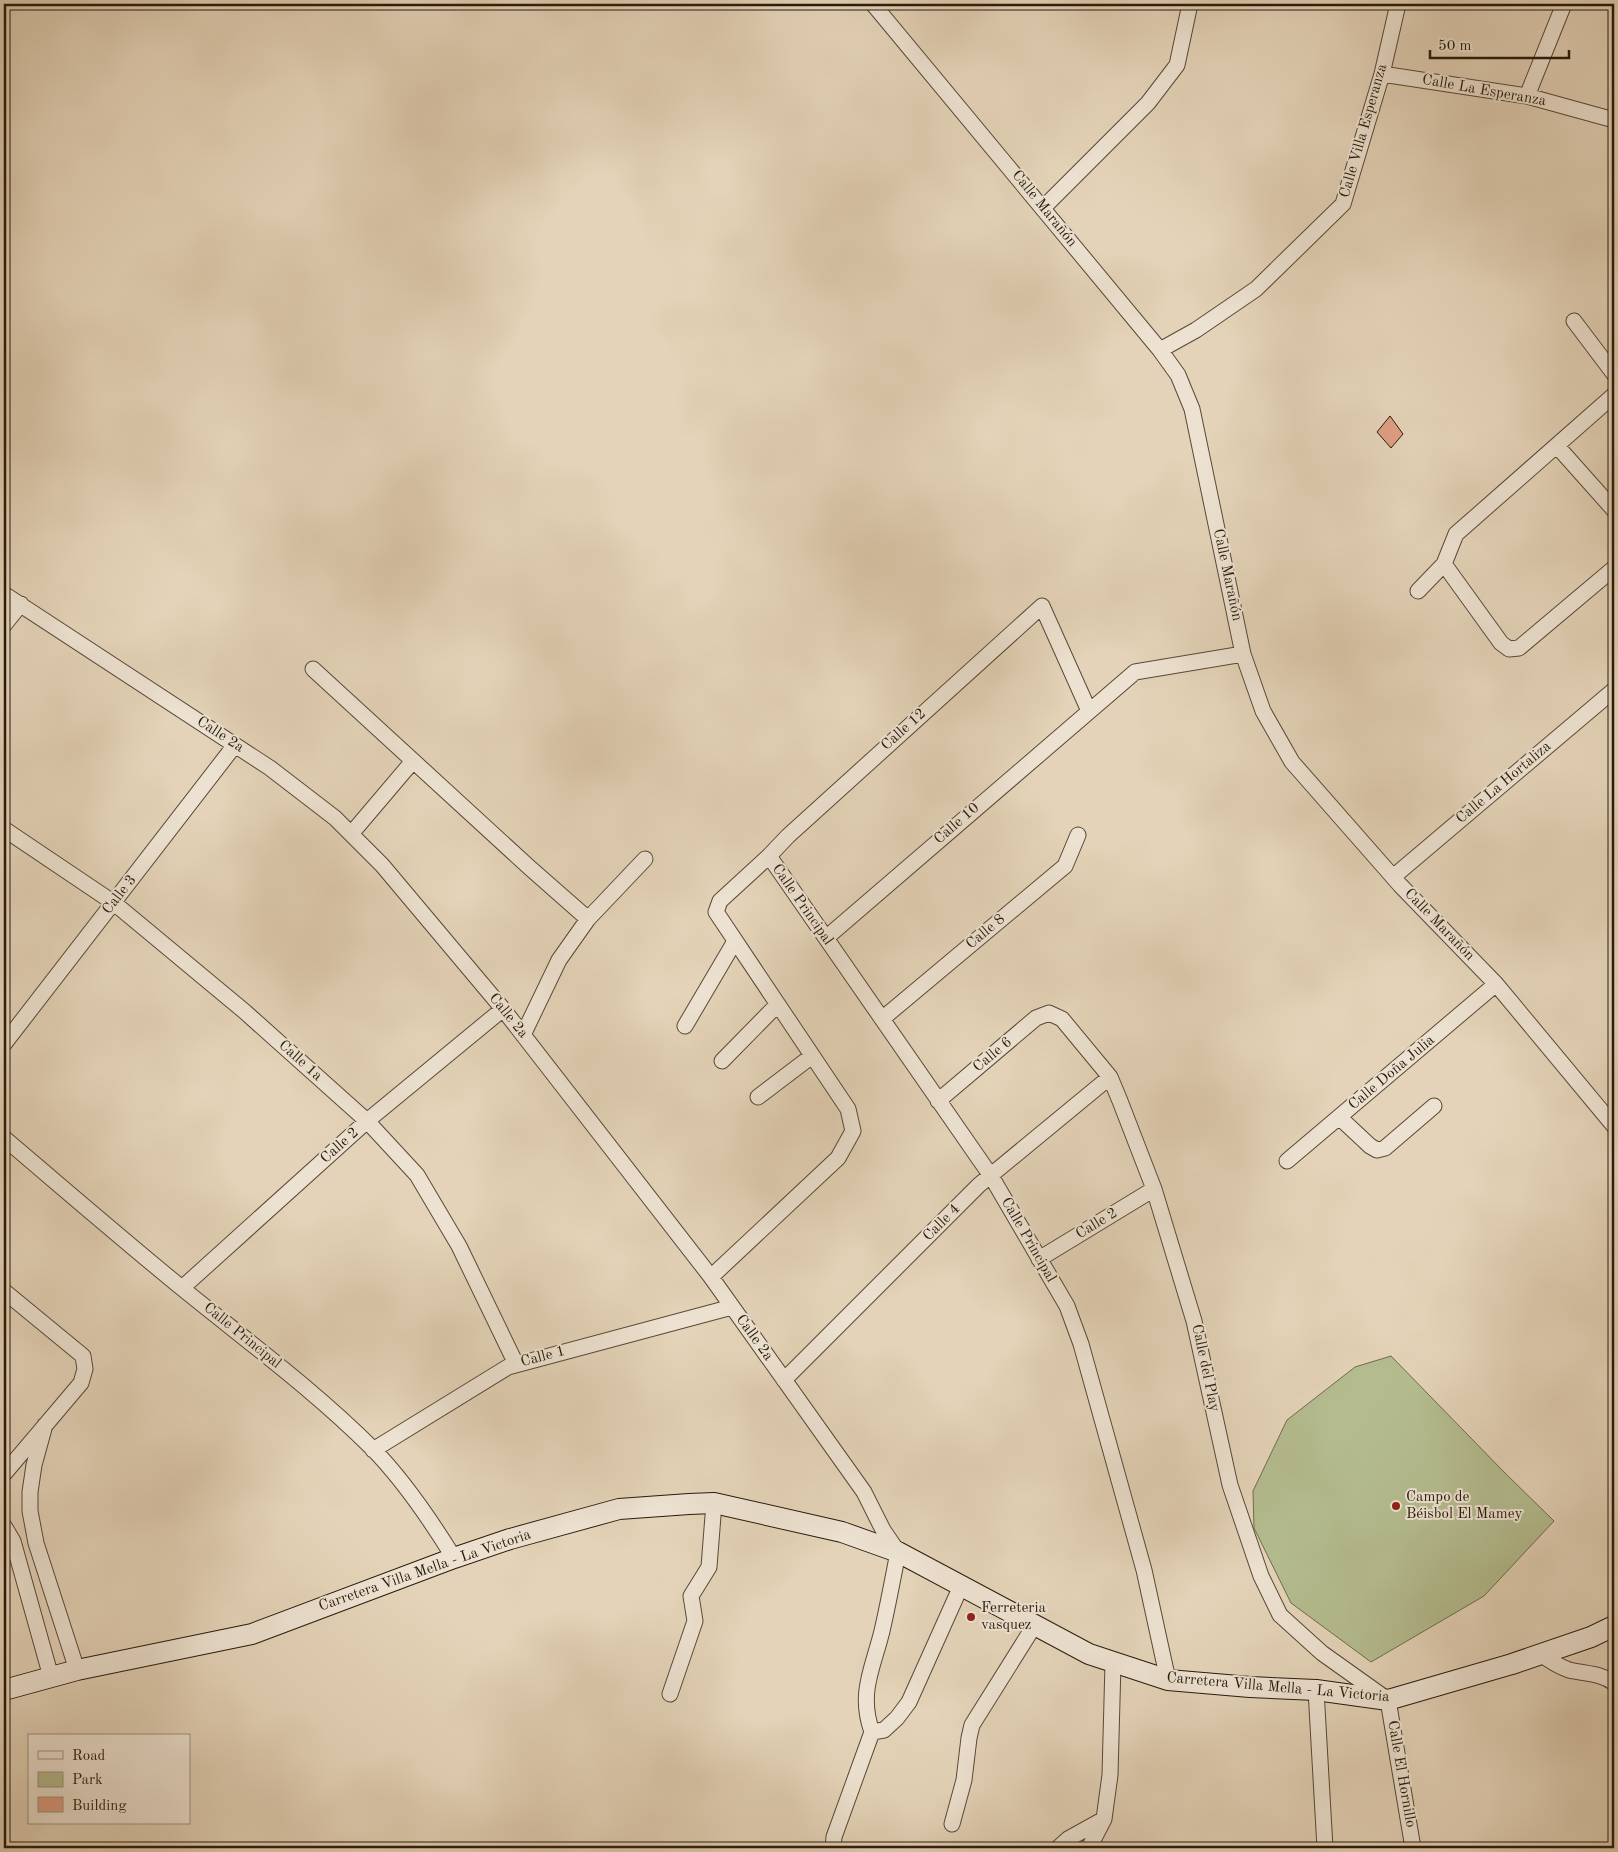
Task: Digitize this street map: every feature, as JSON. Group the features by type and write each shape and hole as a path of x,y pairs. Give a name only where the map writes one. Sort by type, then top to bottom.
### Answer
{"main road":[{"name":"Carretera Villa Mella - La Victoria","path":"4,1690 77,1670 252,1634 454,1558 510,1539 619,1509 714,1503 842,1532 898,1552 1089,1654 1168,1680 1316,1690 1388,1700 1541,1654 1591,1637 1614,1626"}],"street":[{"name":"Calle Marañón","path":"873,4 1160,350 1178,375 1192,409 1243,654 1263,712 1292,762 1393,877 1496,984 1614,1126"},
{"path":"1043,208 1148,104 1177,65 1190,4"},
{"name":"Calle Villa Esperanza","path":"1160,350 1196,330 1256,289 1343,204 1382,74 1398,4"},
{"path":"1527,96 1564,4"},
{"name":"Calle La Esperanza","path":"1382,74 1527,96 1614,120"},
{"path":"1574,321 1614,374"},
{"path":"1418,591 1444,564 1456,534 1614,395"},
{"path":"1557,446 1614,510"},
{"path":"1444,564 1501,643 1509,649 1519,648 1614,568"},
{"name":"Calle 2a","path":"4,594 270,768 335,818 382,864 503,1009 711,1277 864,1492 883,1530 898,1552"},
{"path":"4,625 20,604"},
{"name":"Calle 12","path":"735,941 716,912 720,901 788,836 1042,606 1089,711"},
{"name":"Calle 10","path":"826,938 1135,672 1243,654"},
{"path":"313,669 588,920"},
{"name":"Calle La Hortaliza","path":"1393,877 1614,690"},
{"name":"Calle 3","path":"4,1044 235,745"},
{"path":"351,834 413,761"},
{"name":"Calle 1a","path":"4,829 114,903 244,1011 367,1121 417,1176 460,1246 516,1364"},
{"name":"Calle 8","path":"882,1019 1065,866 1078,836"},
{"name":"Calle Principal","path":"769,856 991,1176 1067,1306 1081,1344 1144,1570 1168,1680"},
{"path":"523,1036 560,960 588,920 645,859"},
{"path":"685,1026 735,941 848,1109 853,1131 838,1158 711,1277"},
{"name":"Calle Doña Julia","path":"1287,1161 1496,984"},
{"path":"722,1061 778,1005"},
{"name":"Calle 2","path":"182,1288 367,1121 503,1009"},
{"name":"Calle del Play","path":"1049,1012 1062,1019 1110,1077 1154,1189 1194,1321 1230,1485 1261,1576 1280,1615 1322,1653 1388,1700"},
{"name":"Calle 6","path":"938,1101 1036,1018 1049,1012"},
{"path":"758,1097 812,1056"},
{"name":"Calle 4","path":"784,1380 972,1192 1110,1077"},
{"path":"1339,1117 1370,1146 1377,1150 1386,1148 1434,1106"},
{"name":"Calle Principal","path":"4,1138 182,1288 307,1388 373,1450 424,1510 454,1558"},
{"name":"Calle 2","path":"1039,1259 1154,1189"},
{"path":"4,1474 81,1383 85,1369 83,1356 6,1298"},
{"name":"Calle 1","path":"373,1450 508,1367 732,1307"},
{"path":"45,1425 34,1465 30,1492 30,1510 36,1543 77,1670"},
{"path":"670,1694 695,1621 691,1596 709,1567 714,1503"},
{"path":"4,1526 13,1541 51,1677"},
{"path":"833,1848 834,1837 872,1732 866,1718 865,1702 868,1676 889,1602 898,1552"},
{"path":"872,1732 884,1730 897,1718 909,1702 961,1586"},
{"path":"952,1824 964,1780 972,1725 1034,1626"},
{"path":"1541,1654 1555,1665 1606,1677 1614,1683"},
{"path":"1089,1848 1104,1819 1110,1775 1113,1663"},
{"path":"1316,1690 1325,1848"},
{"name":"Calle El Hornillo","path":"1388,1700 1413,1848"},
{"path":"1058,1848 1068,1839 1104,1819"}],"green space":[{"name":"Campo de Béisbol El Mamey","path":"1391,1356 1554,1521 1484,1596 1371,1662 1291,1603 1254,1528 1253,1491 1287,1420 1355,1367"}],"building":[{"path":"1390,416 1403,434 1391,448 1377,432"}],"place":[{"name":"Campo de Béisbol El Mamey","path":"1396,1506"},
{"name":"Ferreteria vasquez","path":"971,1617"}]}
